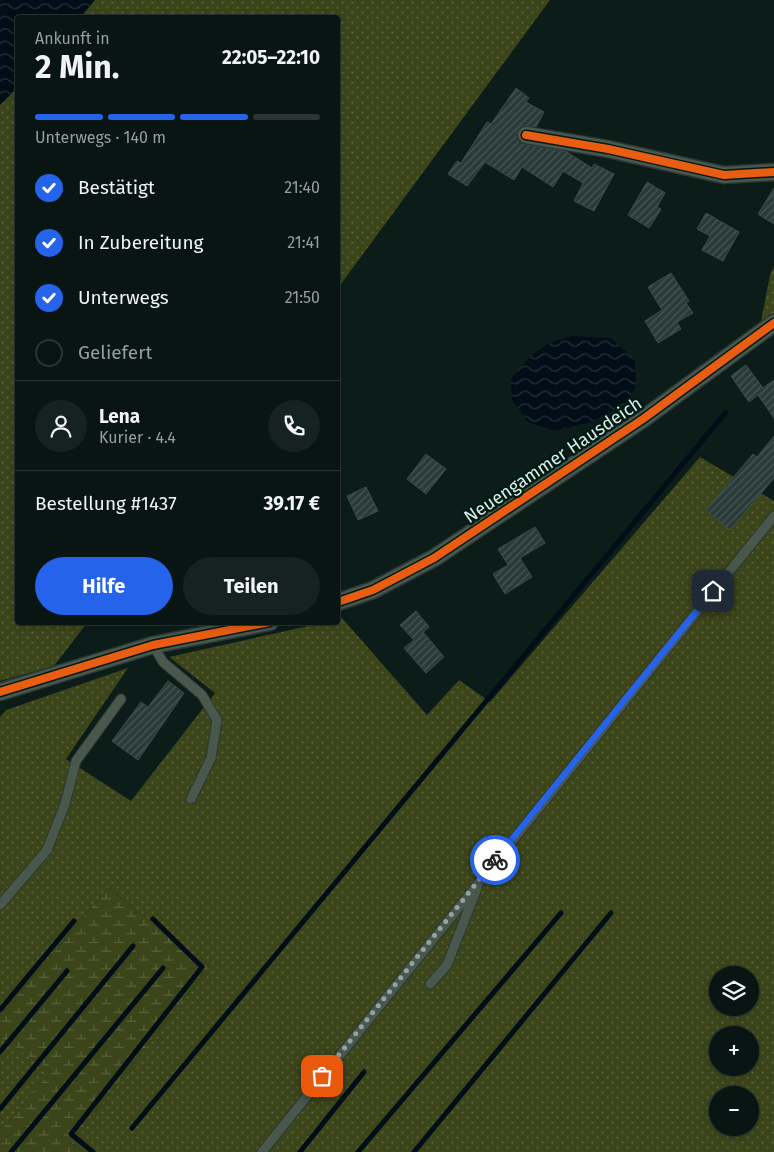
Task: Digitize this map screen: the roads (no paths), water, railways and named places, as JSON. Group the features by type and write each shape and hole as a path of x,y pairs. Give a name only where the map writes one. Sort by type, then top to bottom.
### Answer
{"street":[{"path":"526,135 608,149 724,175 774,172"},
{"name":"Neuengammer Hausdeich","path":"340,601 374,590 434,558 643,419 774,323"},
{"path":"0,692 152,646 255,625"}],"lane":[{"path":"262,1152 480,878 774,516"},
{"path":"152,646 163,662 202,695 217,720 211,758 191,798"},
{"path":"0,905 47,850 65,804 76,761 122,699"},
{"path":"430,984 447,965 480,878"}],"water":[{"path":"0,0 95,0 82,15 15,15 15,90 0,105"},
{"path":"571,336 611,338 635,360 636,387 626,403 595,421 555,431 528,422 512,400 511,379 524,363 537,352 551,343"}],"waterway":[{"path":"132,1128 726,412"},
{"path":"358,1152 561,913"},
{"path":"414,1152 611,913"},
{"path":"93,1152 71,1134 202,967 153,919"},
{"path":"0,1010 74,921"},
{"path":"0,1109 133,946"},
{"path":"11,1152 163,968"},
{"path":"0,1052 67,971"},
{"path":"300,1152 364,1072"}]}
